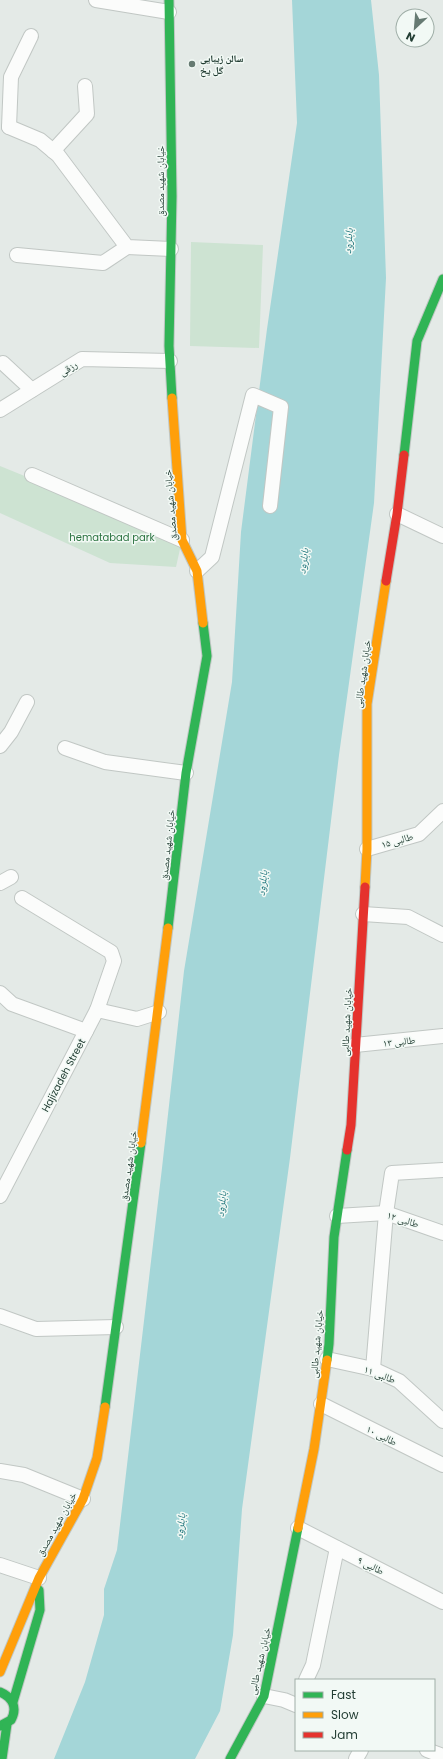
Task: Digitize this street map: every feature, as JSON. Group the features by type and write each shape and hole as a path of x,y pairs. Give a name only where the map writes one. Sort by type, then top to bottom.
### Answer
{"street":[{"path":"96,0 169,6"},
{"name":"خیابان شهید مصدق","path":"0,1672 39,1578 83,1499 98,1458 159,1012 186,773 207,656 197,571 182,540 170,361 172,196 169,6"},
{"path":"31,36 11,77 5,121 40,140 58,155 127,247"},
{"path":"53,151 87,114 84,86"},
{"path":"17,255 103,263 127,247 171,249"},
{"name":"خیابان شهید طالبی","path":"230,1759 264,1696 314,1449 321,1404 329,1344 334,1236 351,1125 367,849 367,704 397,514 417,341 443,279"},
{"name":"رزقی","path":"0,410 82,359 170,361"},
{"path":"3,363 32,390"},
{"path":"197,571 212,557 253,395 281,407 270,506"},
{"path":"32,475 182,540"},
{"path":"397,514 443,536"},
{"path":"0,746 11,732 26,702"},
{"path":"65,748 105,762 186,773"},
{"name":"طالبی ۱۵","path":"367,849 419,834 443,811"},
{"name":"Hajizadeh Street","path":"0,1196 97,1010 114,961 111,952 22,898"},
{"path":"363,914 408,917 443,935"},
{"path":"0,993 12,1004 86,1031"},
{"path":"97,1010 137,1019 159,1012"},
{"name":"طالبی ۱۳","path":"355,1045 443,1036"},
{"path":"373,1369 386,1212 392,1173 443,1170"},
{"name":"طالبی ۱۲","path":"337,1216 386,1212 443,1233"},
{"path":"0,1316 36,1329 116,1327"},
{"name":"طالبی ۱۱","path":"327,1359 373,1369 399,1381 443,1421"},
{"name":"طالبی ۱۰","path":"321,1404 443,1466"},
{"path":"0,1470 24,1475 83,1499"},
{"name":"طالبی ۹","path":"298,1528 443,1602"},
{"path":"306,1679 313,1666 337,1548"},
{"path":"0,1565 39,1578 40,1610 13,1702 15,1712 14,1716 4,1725 2,1759"},
{"path":"0,1692 6,1694 13,1702"},
{"path":"264,1696 295,1704"},
{"path":"430,1751 443,1756"}],"green space":[{"path":"191,242 263,245 259,348 190,346"},
{"name":"hematabad park","path":"0,466 182,540 176,567 110,563 0,513"}],"water":[{"name":"بابلرود","path":"292,0 371,0 379,75 386,278 374,503 339,755 290,1158 242,1509 233,1635 220,1711 195,1759 54,1759 85,1682 104,1615 104,1589 117,1550 184,971 232,682 241,532 267,329 297,123"}],"traffic: fast":[{"path":"169,0 172,196 169,346 172,398"},
{"path":"404,455 417,341 443,279"},
{"path":"168,928 186,773 207,656 203,623"},
{"path":"105,1407 141,1143"},
{"path":"327,1360 334,1237 347,1150"},
{"path":"230,1759 264,1696 298,1528"},
{"path":"13,1702 40,1610 39,1590"},
{"path":"0,1692 11,1700 14,1707 11,1720 0,1726"},
{"path":"2,1759 7,1724"}],"traffic: slow":[{"path":"172,398 182,540 197,571 203,623"},
{"path":"365,887 367,849 367,704 386,581"},
{"path":"141,1143 168,928"},
{"path":"298,1528 314,1449 327,1360"},
{"path":"0,1672 39,1578 83,1499 97,1458 105,1407"}],"traffic: jam":[{"path":"386,581 397,514 404,455"},
{"path":"347,1150 351,1125 365,887"}],"place":[{"name":"سالن زیبایی گل یخ","path":"192,64"}]}
